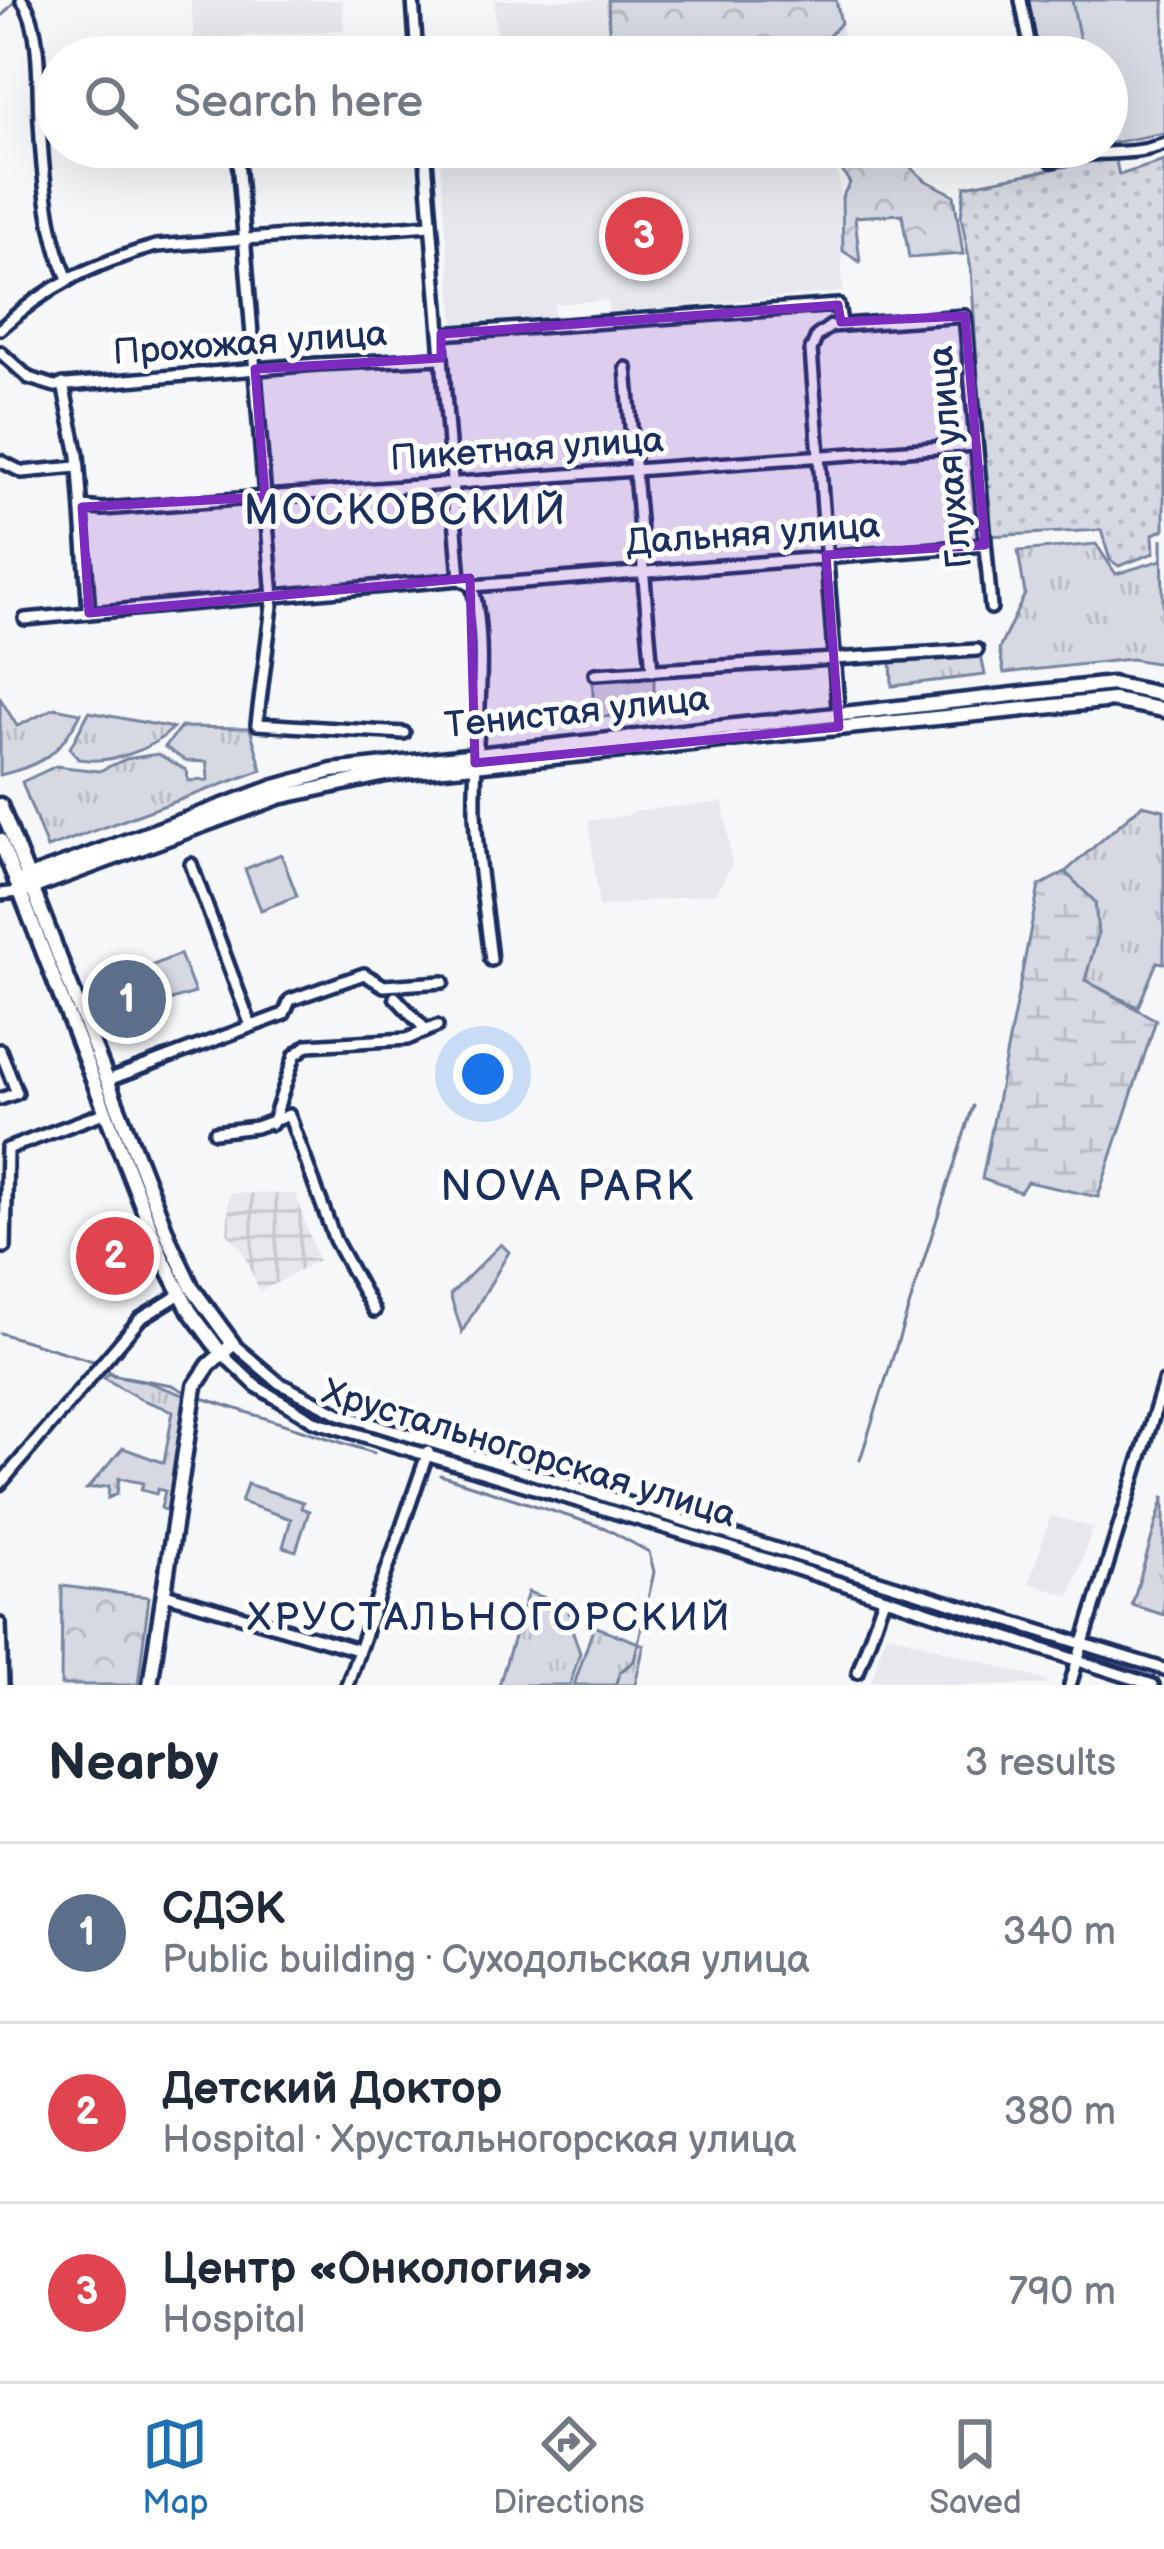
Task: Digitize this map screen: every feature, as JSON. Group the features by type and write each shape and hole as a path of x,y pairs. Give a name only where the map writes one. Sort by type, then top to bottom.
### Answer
{"main road":[{"name":"Тенистая улица","path":"17,887 334,782 475,759 626,751 1112,684 1162,695"},
{"name":"Тенистая улица","path":"839,721 1113,700 1164,710"},
{"path":"0,805 17,887 108,1080 186,1291"},
{"path":"0,840 132,1180 186,1291 227,1348 195,1386 150,1685"}],"street":[{"path":"22,0 33,27 36,68"},
{"path":"412,0 415,36"},
{"path":"1021,0 1028,36"},
{"path":"1128,152 1142,153 1164,144"},
{"path":"46,168 52,221 69,280"},
{"path":"239,168 273,598"},
{"path":"426,168 460,579"},
{"path":"0,329 36,297 115,258 156,246 430,225"},
{"name":"Прохожая улица","path":"440,334 838,305 841,322"},
{"name":"Глухая улица","path":"841,322 965,316 991,608"},
{"path":"839,721 811,350 823,331 841,322"},
{"path":"0,352 40,384 63,384 73,419 89,613"},
{"name":"Прохожая улица","path":"63,384 441,358"},
{"path":"626,368 652,671"},
{"name":"Пикетная улица","path":"82,507 976,445"},
{"path":"0,461 22,472 76,467"},
{"name":"Дальняя улица","path":"472,586 986,545"},
{"path":"26,619 460,579 472,586 477,601 476,830 491,960"},
{"name":"Тенистая улица","path":"273,598 257,724 404,733"},
{"path":"595,674 976,650"},
{"path":"190,864 251,1026"},
{"path":"108,1080 284,1014 290,1000 364,974 384,986 443,982"},
{"path":"272,1124 295,1055 308,1045 406,1040 432,1028 395,997"},
{"path":"0,1050 17,1093 0,1099"},
{"path":"3,1246 7,1149 106,1112"},
{"path":"215,1132 272,1124 289,1115 335,1240 374,1311"},
{"path":"0,1484 140,1319 186,1291"},
{"name":"Хрустальногорская улица","path":"227,1348 340,1414 1164,1669"},
{"name":"Хрустальногорская улица","path":"227,1348 256,1386 314,1421 628,1516 1153,1685"},
{"path":"1070,1685 1164,1382"},
{"path":"347,1685 431,1441"},
{"path":"628,1516 634,1513 631,1504"},
{"path":"691,1536 689,1529 697,1525"},
{"path":"165,1594 358,1650"},
{"path":"858,1672 884,1598"},
{"path":"0,1624 2,1685"},
{"path":"1117,1673 1122,1685"}],"highlighted area":[{"path":"838,305 841,322 965,316 985,545 826,555 839,727 475,763 470,578 89,613 82,507 265,497 255,369 441,358 441,334"}],"shaded area":[{"path":"191,0 342,0 344,30 194,36"},
{"path":"494,0 840,0 843,36 497,36"},
{"path":"441,168 834,168 839,180 843,292 609,312 608,300 554,304 554,317 454,325"},
{"path":"723,802 732,865 716,893 599,907 589,821"},
{"path":"230,1193 295,1194 318,1260 260,1292 242,1250 227,1233"},
{"path":"1051,1515 1093,1528 1070,1596 1029,1583"},
{"path":"886,1633 1047,1681 1046,1685 870,1685"}],"green space":[{"path":"608,0 836,0 841,23 829,36 609,36"},
{"path":"1027,0 1083,0 1085,36 1034,36"},
{"path":"1072,0 1164,0 1164,133 1128,140 1128,36 1079,36"},
{"path":"1164,161 1164,530 1153,534 1154,553 1119,566 1110,560 1101,530 988,536 971,269 961,216 965,186 1058,168 1117,168 1119,175"},
{"path":"840,168 912,168 954,195 963,254 909,258 902,214 855,217 860,262 843,251 842,197 850,183"},
{"path":"1162,538 1164,657 1162,664 1131,659 1004,673 999,649 1025,594 1018,551 1096,544 1116,574 1162,560"},
{"path":"981,655 985,675 892,686 891,660"},
{"path":"654,677 654,712 560,721 545,727 546,709 593,708 593,678"},
{"path":"0,698 17,726 55,708 81,713 50,755 0,775"},
{"path":"89,712 173,728 130,754 78,759 70,748"},
{"path":"181,727 250,728 262,770 47,848 22,782 56,766 99,771 126,759 158,754 186,770 188,781 208,780 207,762 186,761 165,747"},
{"path":"1142,805 1164,810 1164,963 1157,962 1138,1007 1084,980 1098,935 1095,902 1065,872"},
{"path":"281,854 297,896 261,910 245,869"},
{"path":"1065,872 1095,902 1098,935 1085,980 1156,1020 1098,1197 1027,1182 1020,1192 982,1179 1039,886"},
{"path":"180,954 195,993 161,1003 146,968"},
{"path":"501,1244 509,1252 462,1332 450,1295"},
{"path":"108,1374 187,1396 169,1512 161,1508 165,1491 141,1490 143,1483 119,1478 117,1494 108,1498 109,1486 87,1489 123,1448 164,1463 173,1411 142,1400 104,1378"},
{"path":"247,1484 303,1502 301,1508 309,1511 296,1551 283,1547 291,1519 241,1502"},
{"path":"1164,1496 1164,1615 1132,1605"},
{"path":"62,1586 149,1597 138,1685 61,1685"},
{"path":"528,1592 571,1607 571,1626 580,1653 570,1685 499,1685"},
{"path":"594,1626 644,1645 635,1685 574,1685"}],"waterway":[{"path":"0,18 15,1"},
{"path":"860,1460 973,1106"},
{"path":"0,1333 96,1362"},
{"path":"104,1368 190,1394"},
{"path":"199,1397 374,1453"},
{"path":"440,1475 605,1528 649,1552 654,1572 634,1661 620,1672 615,1685"}],"place":[{"name":"Центр «Онкология»","path":"644,236"},
{"name":"СДЭК","path":"127,999"},
{"name":"Детский Доктор","path":"115,1256"}],"district":[{"name":"МОСКОВСКИЙ","path":"406,511"},
{"name":"NOVA PARK","path":"568,1187"},
{"name":"ХРУСТАЛЬНОГОРСКИЙ","path":"490,1618"}]}
